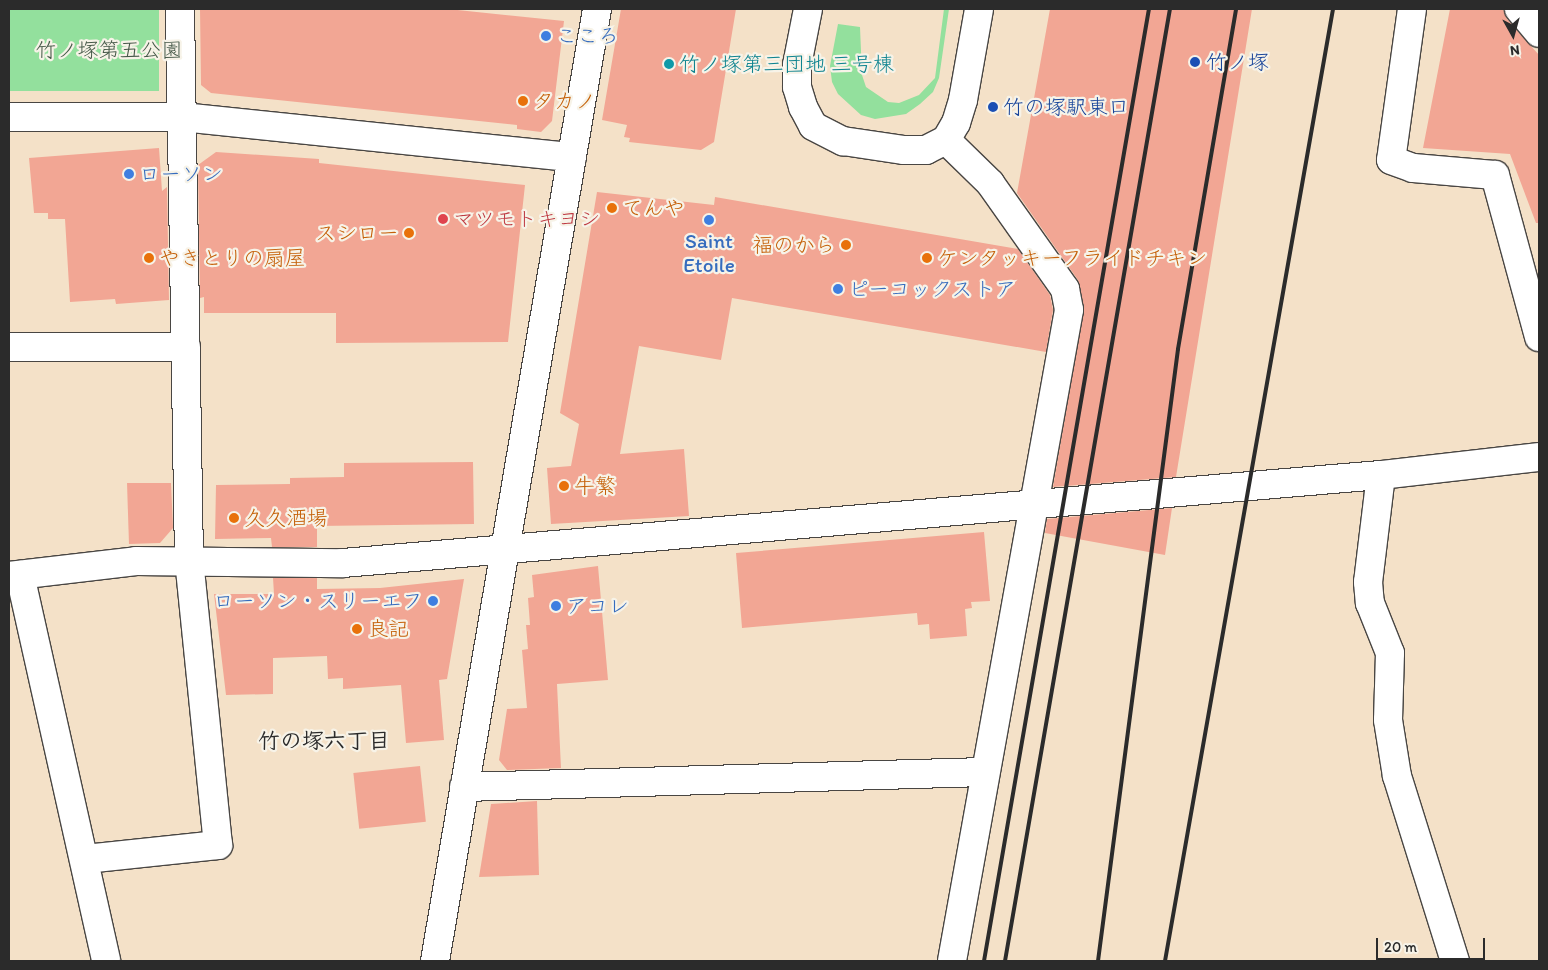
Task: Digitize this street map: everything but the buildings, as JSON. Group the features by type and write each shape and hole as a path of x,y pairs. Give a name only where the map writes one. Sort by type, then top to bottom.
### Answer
{"street":[{"path":"85,859 218,845 189,559 180,9"},
{"path":"435,961 507,547 597,9"},
{"path":"808,9 797,65 797,87 803,107 813,126 843,141 904,150 926,150 946,140 964,100 979,9"},
{"path":"1412,9 1390,160 1413,168 1495,175 1539,337"},
{"path":"1519,9 1539,32"},
{"path":"9,117 182,117 572,157"},
{"path":"946,140 990,183 1065,289 1069,310 1032,506 952,961"},
{"path":"9,347 186,347"},
{"path":"106,961 85,859 14,576 136,561 189,559 343,563 507,547 1032,506 1381,475 1539,458"},
{"path":"1381,475 1368,582 1370,603 1390,654 1388,720 1398,776 1455,961"},
{"path":"464,787 985,772"}],"green space":[{"name":"竹ノ塚第五公園","path":"9,9 159,9 159,91 9,91"},
{"path":"944,9 949,9 939,78 933,92 920,104 906,114 875,119 861,115 838,94 832,82 830,66 838,24 860,27 862,75 866,87 888,102 899,103 919,95 935,78"}],"railway":[{"path":"984,961 1149,9"},
{"path":"1005,961 1170,9"},
{"path":"1098,961 1178,349 1236,9"},
{"path":"1165,961 1333,9"}],"place":[{"name":"こころ","path":"546,36"},
{"name":"竹ノ塚","path":"1195,62"},
{"name":"竹ノ塚第三団地 三号棟","path":"669,64"},
{"name":"タカノ","path":"523,101"},
{"name":"竹の塚駅東口","path":"993,107"},
{"name":"ローソン","path":"129,174"},
{"name":"てんや","path":"612,208"},
{"name":"マツモトキヨシ","path":"443,219"},
{"name":"Saint Etoile","path":"709,220"},
{"name":"スシロー","path":"409,233"},
{"name":"福のから","path":"846,245"},
{"name":"やきとりの扇屋","path":"149,258"},
{"name":"ケンタッキーフライドチキン","path":"927,258"},
{"name":"ピーコックストア","path":"838,289"},
{"name":"牛繁","path":"564,486"},
{"name":"久久酒場","path":"234,518"},
{"name":"ローソン・スリーエフ","path":"433,601"},
{"name":"アコレ","path":"556,606"},
{"name":"良記","path":"357,629"}],"district":[{"name":"竹の塚六丁目","path":"324,741"}]}
